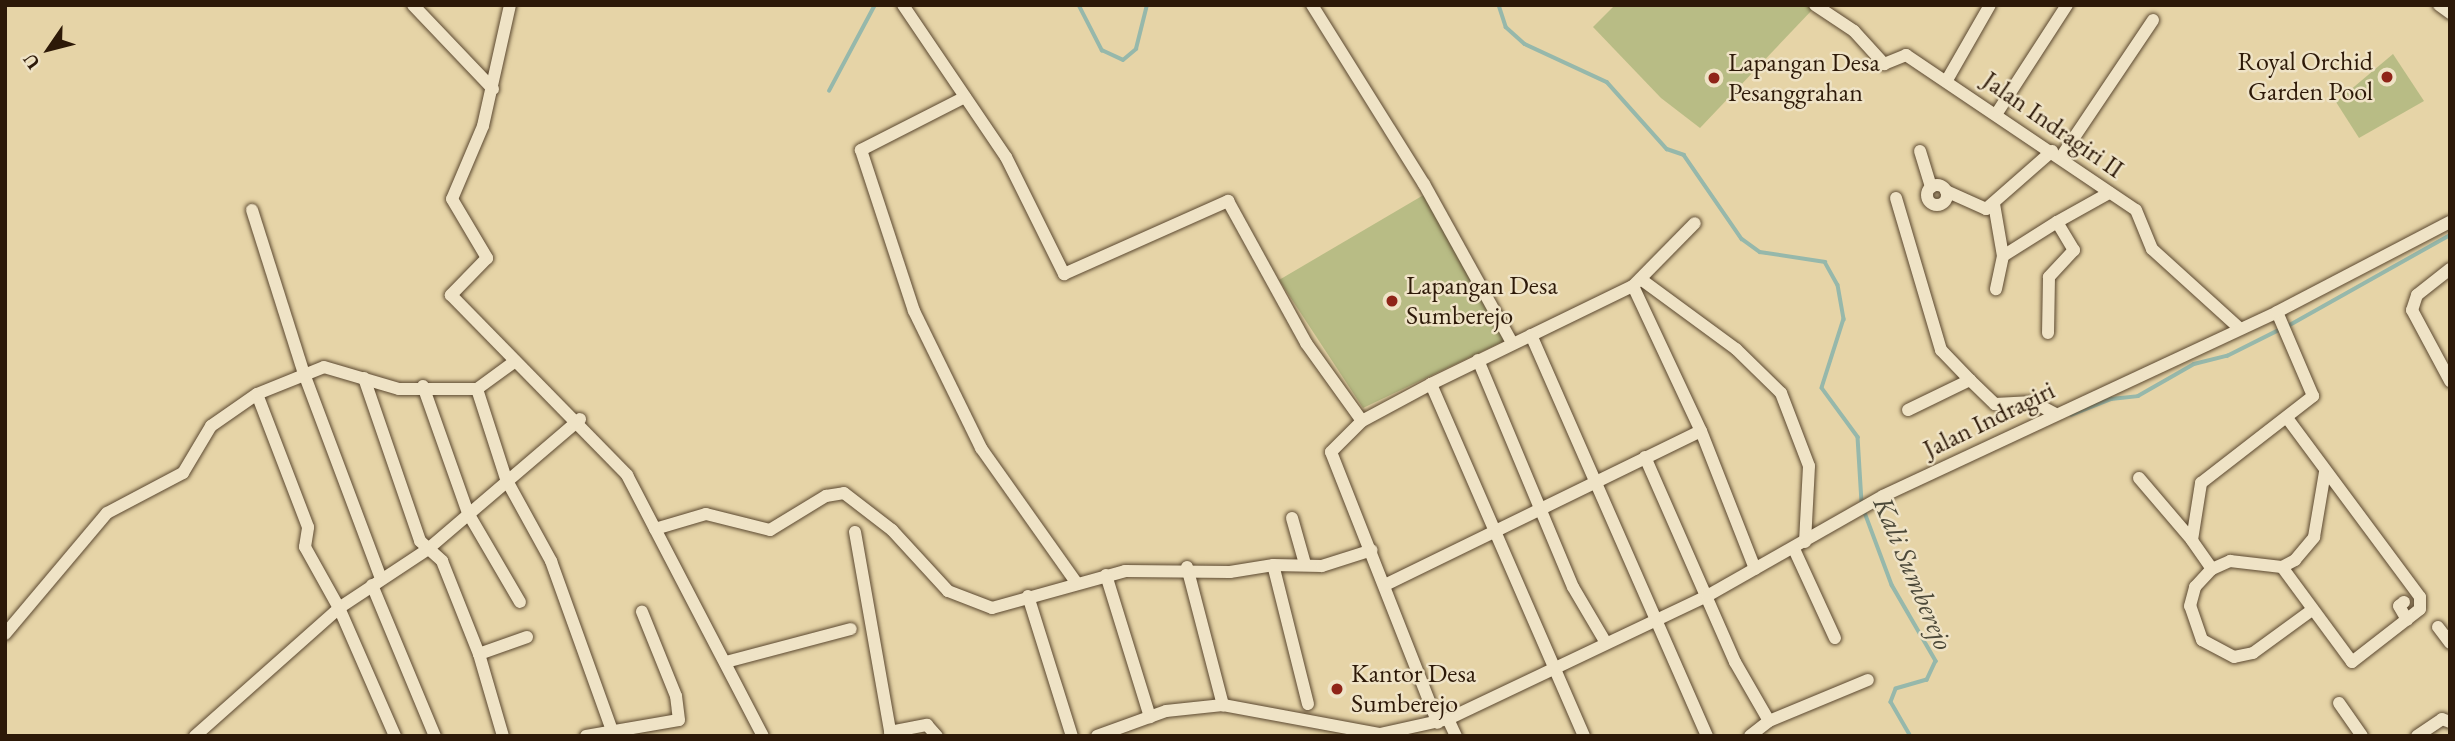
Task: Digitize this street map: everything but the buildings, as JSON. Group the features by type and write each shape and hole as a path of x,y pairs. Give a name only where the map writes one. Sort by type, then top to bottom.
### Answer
{"street":[{"path":"413,5 493,89"},
{"path":"510,5 493,89 452,199 487,262 451,289 514,362 580,419 627,475 763,736"},
{"path":"903,5 1011,166 1067,276 1222,200 1232,204 1266,279 1362,421"},
{"path":"1312,5 1438,206 1512,344"},
{"name":"Jalan Indragiri II","path":"1815,5 1854,30 1884,64 1903,54 1997,113 2138,212 2157,255 2239,328"},
{"path":"1947,80 1990,5"},
{"path":"1997,113 2067,5"},
{"path":"2439,5 2450,13"},
{"path":"1920,151 1931,187 1928,199 1935,205 1946,200 1946,191 1983,209 1994,204 2056,154 2153,20"},
{"path":"965,97 861,150 914,311 977,440 1076,582"},
{"path":"2003,256 2109,193"},
{"path":"1896,198 1936,338 1970,380 1995,404 2033,402 2054,413"},
{"path":"1994,204 2003,256 1996,289"},
{"path":"253,209 303,371 377,582 435,736"},
{"path":"2048,333 2049,276 2074,254 2057,222"},
{"name":"Jalan Indragiri","path":"1097,736 1150,717 1223,705 1380,734 1443,721 1707,596 1883,496 2054,413 2239,328 2279,316 2450,222"},
{"path":"1456,736 1443,721 1331,452 1362,421 1478,360 1637,283 1695,223"},
{"path":"2450,269 2421,290 2412,310 2450,381"},
{"path":"1637,283 1701,431 1755,569"},
{"path":"1637,283 1737,349 1781,393 1809,466 1800,545 1835,638"},
{"path":"2192,540 2205,478 2288,419 2313,396 2279,316"},
{"path":"1531,335 1596,481 1653,621 1707,736"},
{"path":"1478,360 1540,510 1606,643"},
{"path":"5,634 107,513 183,473 211,426 257,394 303,371 324,367 399,389 422,386 477,389 514,362"},
{"path":"363,378 428,549 442,561 479,654 503,736"},
{"path":"1908,410 1970,380"},
{"path":"1431,384 1497,532 1553,670 1584,736"},
{"path":"422,386 468,513 520,602"},
{"path":"477,389 506,479 551,561 613,733"},
{"path":"257,394 308,527 305,547 339,608 395,736"},
{"path":"194,736 339,608 428,549 506,479 580,419"},
{"path":"2282,566 2352,662 2420,609 2420,597 2288,419"},
{"path":"1387,584 1701,431"},
{"path":"1645,457 1707,596 1769,721"},
{"path":"2312,610 2253,653 2222,654 2202,640 2190,616 2195,587 2212,569 2235,561 2282,566 2314,537 2325,472"},
{"path":"2139,478 2192,540 2212,569"},
{"path":"655,529 706,514 770,530 826,496 844,493 892,530 963,601 992,608 1076,582 1106,576 1187,567 1230,572 1273,565 1322,566 1373,550"},
{"path":"1292,518 1305,564"},
{"path":"855,532 891,734 927,725 937,736"},
{"path":"1273,565 1308,704"},
{"path":"1187,567 1223,705"},
{"path":"1106,576 1150,717"},
{"path":"1028,596 1072,736"},
{"path":"2404,602 2399,606 2407,620"},
{"path":"586,736 679,720 676,696 642,612"},
{"path":"2438,627 2450,643"},
{"path":"726,662 851,629"},
{"path":"479,654 527,637"},
{"path":"1750,736 1769,721 1868,680"},
{"path":"2339,703 2362,736"},
{"path":"2417,736 2442,719 2450,722"}],"green space":[{"path":"1615,5 1807,5 1813,9 1700,128 1661,98 1593,27"},
{"name":"Royal Orchid Garden Pool","path":"2393,54 2424,101 2359,138 2336,102"},
{"name":"Lapangan Desa Sumberejo","path":"1427,193 1504,341 1363,408 1279,280"}],"waterway":[{"path":"829,91 875,5"},
{"name":"Kali Sumberejo","path":"1079,5 1102,50 1123,60 1136,49 1147,5"},
{"name":"Kali Sumberejo","path":"1499,5 1506,27 1525,44 1607,82 1667,149 1684,155 1742,239 1760,252 1825,262 1838,285 1844,319 1822,388 1858,437 1862,503"},
{"path":"2288,326 2450,235"},
{"path":"2071,415 2111,399 2138,396 2194,364 2227,356 2281,329"},
{"name":"Kali Sumberejo","path":"1864,510 1892,585 1936,661 1927,680 1896,689 1891,702 1911,736"}],"place":[{"name":"Royal Orchid Garden Pool","path":"2387,77"},
{"name":"Lapangan Desa Pesanggrahan","path":"1714,78"},
{"name":"Lapangan Desa Sumberejo","path":"1392,301"},
{"name":"Kantor Desa Sumberejo","path":"1337,689"}]}
